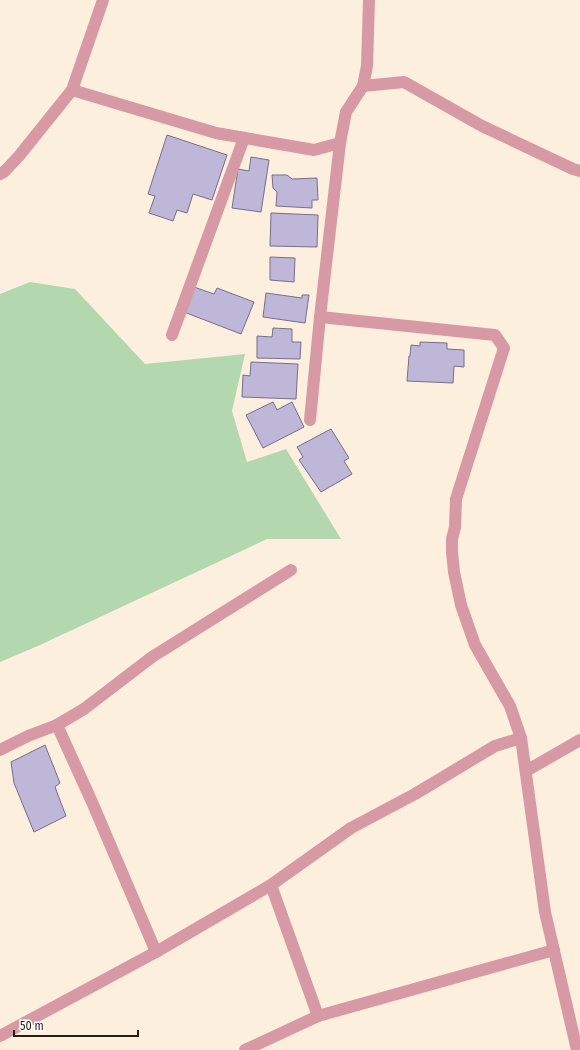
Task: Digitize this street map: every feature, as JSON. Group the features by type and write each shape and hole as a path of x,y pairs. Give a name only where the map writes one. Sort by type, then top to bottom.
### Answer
{"street":[{"path":"0,174 5,171 19,156 72,90 103,0"},
{"path":"310,420 340,143 346,112 363,86 367,66 369,0"},
{"path":"363,86 404,82 482,126 573,170 580,171"},
{"path":"72,90 216,133 314,150 340,143"},
{"path":"172,335 244,138"},
{"path":"320,317 495,335 504,348 456,499 455,528 452,539 454,572 461,605 475,645 510,706 521,738 545,912 578,1050"},
{"path":"0,750 28,736 57,725 84,709 152,657 291,570"},
{"path":"57,725 92,802 156,952"},
{"path":"0,1036 156,952 271,885 351,828 415,794 495,746 521,738"},
{"path":"526,771 580,740"},
{"path":"271,885 318,1016"},
{"path":"245,1050 318,1016 554,950"}],"green space":[{"path":"30,282 75,289 145,364 245,354 232,411 247,462 286,449 341,539 267,539 40,645 0,662 0,294"}],"building":[{"path":"167,135 227,155 212,200 193,194 187,213 177,210 173,221 149,213 155,196 148,194"},
{"path":"251,157 269,160 261,212 232,208 238,169 249,171"},
{"path":"272,175 287,175 292,179 317,178 318,200 312,200 312,208 276,206 277,192 273,188"},
{"path":"271,213 318,215 317,247 270,246"},
{"path":"270,257 295,258 294,282 270,280"},
{"path":"194,287 214,294 217,288 254,302 241,334 184,312"},
{"path":"266,293 302,298 302,295 309,295 305,323 263,317"},
{"path":"273,328 292,329 292,342 301,342 300,359 257,358 257,336 272,337"},
{"path":"420,342 447,343 447,349 464,350 464,367 454,366 453,383 407,381 411,345 420,346"},
{"path":"251,362 298,364 296,399 242,397 243,375 250,376"},
{"path":"273,402 277,410 292,402 304,427 263,448 246,415"},
{"path":"331,429 349,458 344,461 352,474 321,492 299,460 303,457 297,447"},
{"path":"45,745 60,783 55,787 66,816 34,832 14,783 11,762"}]}
